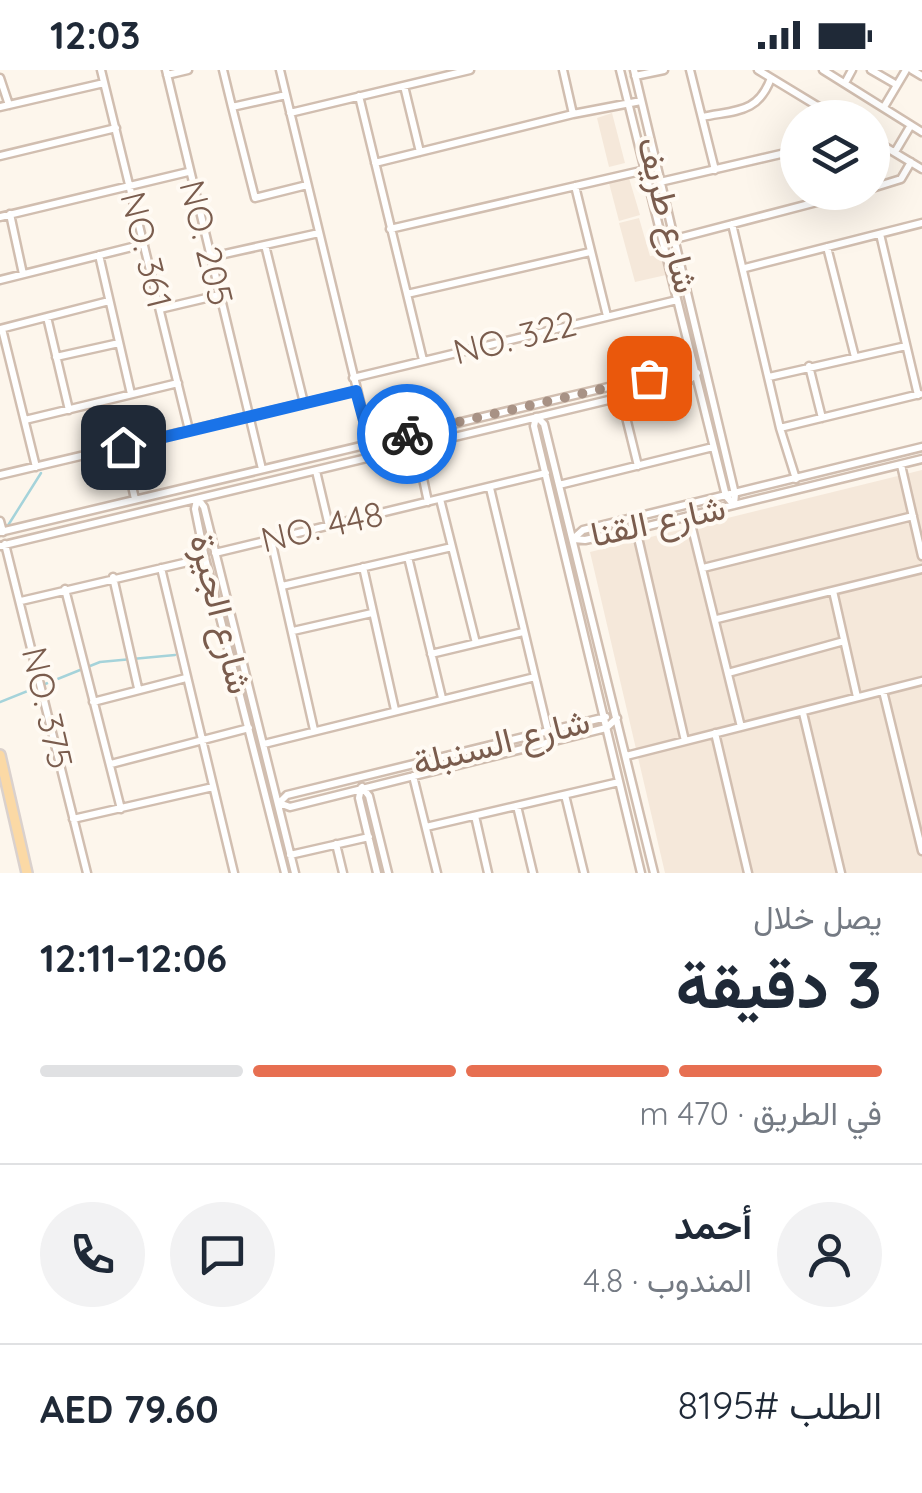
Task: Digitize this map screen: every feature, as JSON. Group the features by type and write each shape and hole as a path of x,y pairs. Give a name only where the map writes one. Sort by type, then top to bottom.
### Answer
{"main road":[{"path":"0,755 27,873"}],"street":[{"name":"NO. 361","path":"101,70 190,430"},
{"path":"166,72 188,70"},
{"path":"223,70 255,198 307,185"},
{"path":"280,70 370,443"},
{"path":"290,113 470,70"},
{"path":"563,70 574,114"},
{"name":"شارع طريف","path":"620,70 713,447 726,496 734,505"},
{"path":"635,73 664,70"},
{"path":"690,70 715,170"},
{"path":"758,70 807,100"},
{"path":"822,70 873,100"},
{"path":"845,83 852,70"},
{"path":"870,70 897,85"},
{"path":"888,100 909,70 922,76"},
{"name":"NO. 205","path":"166,72 262,470"},
{"name":"شارع طريف","path":"635,73 735,494 734,505"},
{"path":"0,78 4,106 104,82"},
{"path":"702,118 752,106 765,94 771,78"},
{"path":"404,86 420,152"},
{"path":"232,107 286,95"},
{"path":"360,96 422,360"},
{"path":"375,162 641,101"},
{"path":"890,111 922,132"},
{"path":"894,152 911,125"},
{"path":"0,156 116,128"},
{"path":"890,149 922,169"},
{"path":"660,182 780,154"},
{"path":"890,182 901,179 911,162"},
{"path":"390,229 646,170"},
{"path":"0,216 188,172"},
{"path":"575,185 606,316"},
{"path":"675,239 786,210"},
{"path":"10,214 23,274"},
{"path":"732,224 780,428 796,479"},
{"path":"745,268 922,224"},
{"path":"211,257 319,233"},
{"path":"780,428 920,394 880,234"},
{"path":"0,280 144,244"},
{"path":"265,245 304,403"},
{"path":"827,247 855,357"},
{"path":"407,294 590,252"},
{"path":"98,255 132,394"},
{"path":"160,309 219,296"},
{"name":"NO. 322","path":"353,378 676,300"},
{"path":"36,468 1,329 109,301"},
{"path":"47,317 68,410"},
{"path":"56,357 119,342"},
{"path":"769,377 906,346"},
{"path":"809,367 822,418"},
{"path":"0,521 1,532 684,369 697,374"},
{"path":"3,545 688,381 697,374"},
{"path":"25,420 178,383"},
{"path":"0,476 356,391"},
{"path":"621,396 638,466"},
{"path":"536,416 534,426 641,873"},
{"path":"536,416 544,424 654,873"},
{"path":"416,446 428,502"},
{"path":"123,447 134,500"},
{"path":"559,485 713,447"},
{"name":"شارع القنا","path":"572,539 582,530 922,447"},
{"name":"شارع القنا","path":"572,539 586,540 636,529 922,460"},
{"path":"900,465 922,556"},
{"path":"316,471 328,526"},
{"name":"NO. 448","path":"215,553 546,472"},
{"path":"490,488 548,731"},
{"name":"شارع الجيرة","path":"198,499 204,506 295,873"},
{"name":"شارع الجيرة","path":"198,499 195,509 205,558 285,873"},
{"path":"440,499 476,643"},
{"path":"689,516 741,727"},
{"path":"703,568 913,516"},
{"path":"636,529 685,741"},
{"path":"271,540 314,730"},
{"name":"NO. 375","path":"3,545 22,600 87,873"},
{"path":"282,586 452,547"},
{"path":"22,600 205,558"},
{"path":"408,558 442,698"},
{"path":"162,568 234,873"},
{"path":"363,568 395,710"},
{"path":"717,619 922,569"},
{"path":"113,577 138,688"},
{"path":"65,589 121,808"},
{"path":"833,591 857,697"},
{"path":"292,631 372,613"},
{"path":"431,654 523,632"},
{"path":"728,674 844,641"},
{"path":"264,744 534,677"},
{"path":"93,702 186,678"},
{"path":"626,756 922,682"},
{"path":"884,691 922,850"},
{"path":"803,713 841,873"},
{"name":"شارع السنبلة","path":"603,716 618,718 606,728 290,807 279,803 287,795 603,716"},
{"path":"110,764 249,728"},
{"path":"715,734 748,873"},
{"path":"414,776 437,873"},
{"path":"426,827 619,782"},
{"path":"73,819 213,787"},
{"path":"362,787 359,798 377,873"},
{"path":"362,787 369,796 388,873"},
{"path":"565,795 584,873"},
{"path":"517,806 533,873"},
{"path":"475,816 488,873"},
{"path":"290,855 368,837"},
{"path":"336,844 343,873"}],"shaded area":[{"path":"612,113 625,163 609,167 597,118"},
{"path":"629,178 640,215 619,221 609,183"},
{"path":"639,218 650,256 660,255 666,275 635,282 619,223"},
{"path":"922,470 922,873 665,873 590,552"}],"waterway":[{"path":"7,527 41,473"},
{"path":"0,702 100,662 175,655"}],"way so far":[{"path":"407,434 649,378"}],"route":[{"path":"123,447 356,391 370,443 407,434"}]}
